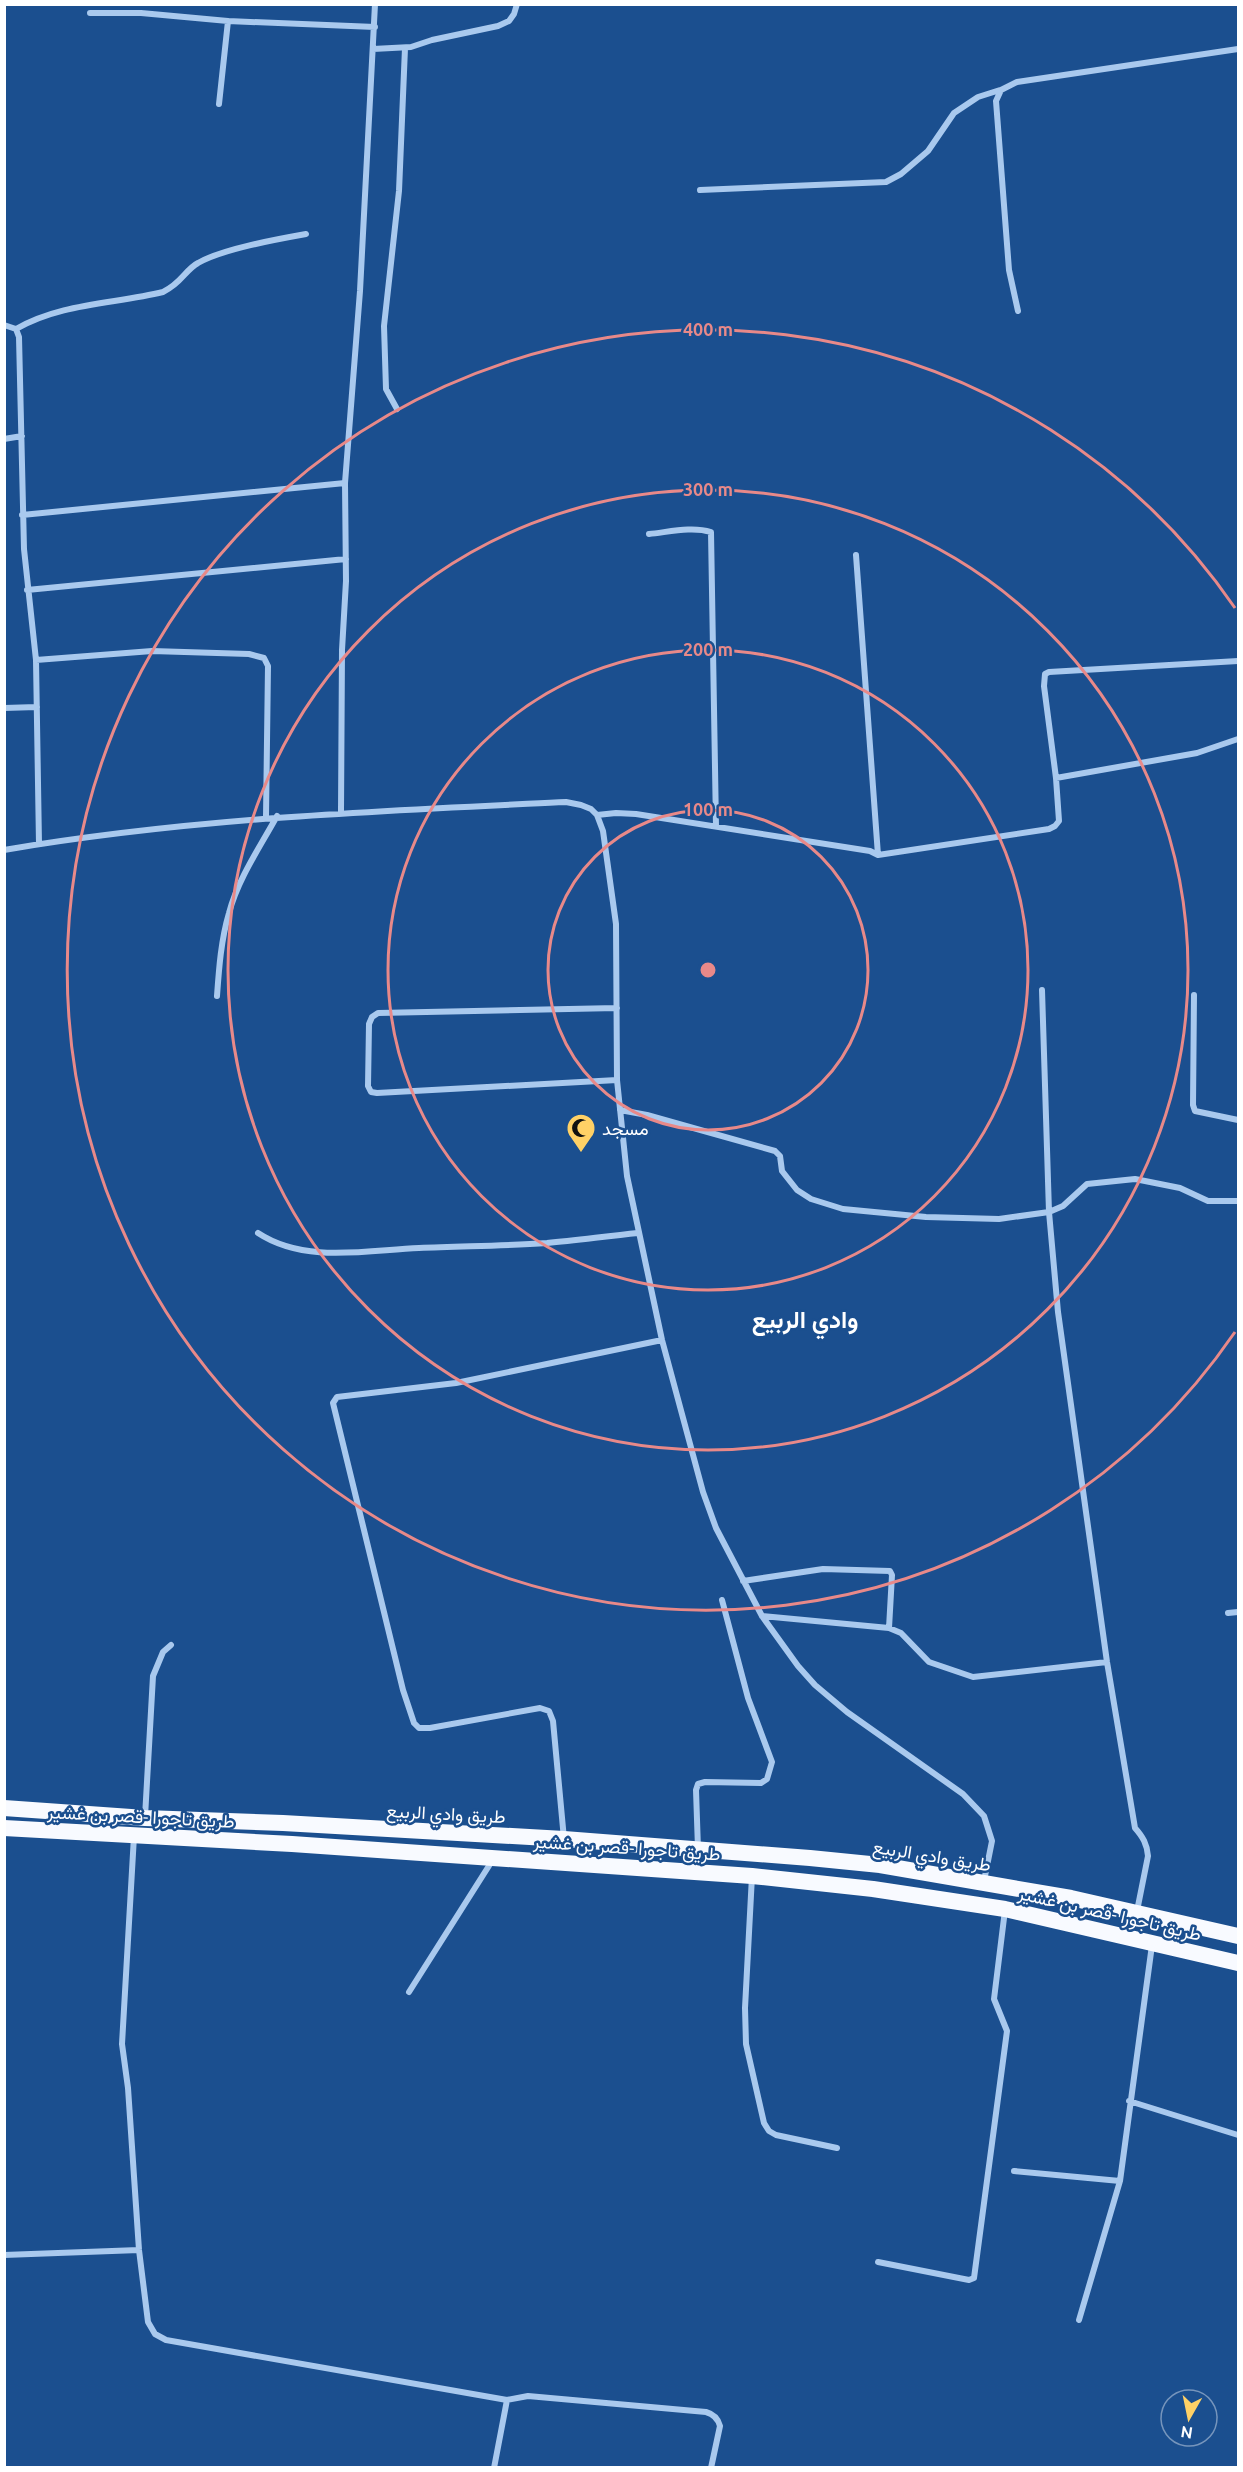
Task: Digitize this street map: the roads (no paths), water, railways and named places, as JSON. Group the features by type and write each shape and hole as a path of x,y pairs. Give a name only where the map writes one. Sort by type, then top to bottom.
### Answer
{"highway":[{"name":"طريق وادي الربيع","path":"4,1808 145,1818 283,1823 564,1839 845,1862 984,1882 1137,1911 1239,1936"},
{"name":"طريق تاجورا -قصر بن غشير","path":"4,1828 752,1876 873,1889 1005,1909 1239,1963"}],"street":[{"path":"341,812 342,650 346,560 345,483 360,291 375,4"},
{"path":"373,49 405,48 498,26 509,21 517,4"},
{"path":"90,13 141,13 228,21 375,27"},
{"path":"219,104 228,21"},
{"path":"397,408 386,389 384,326 399,191 405,48"},
{"path":"700,190 886,182 901,174 928,151 954,113 978,97 1017,82 1239,49"},
{"path":"1001,90 996,101 1009,270 1018,311"},
{"path":"4,325 16,329 27,323 77,307 163,292 176,286 199,262 306,234"},
{"path":"16,329 19,337 22,514 27,590 36,660 39,844"},
{"path":"4,439 22,436"},
{"path":"22,514 345,483"},
{"path":"650,534 696,530 711,532 716,826"},
{"path":"856,555 878,855"},
{"path":"27,590 346,560"},
{"path":"36,660 152,651 249,654 264,658 268,666 266,817"},
{"path":"597,815 616,813 716,826 870,851 878,855 1055,826 1059,821 1044,686 1045,674 1239,661"},
{"path":"4,708 37,707"},
{"path":"1056,778 1197,753 1239,739"},
{"path":"4,850 266,817 341,812 566,802 581,805 597,815 603,831 615,912 617,1080 627,1176 662,1340 703,1492 716,1528 762,1616 798,1666 815,1685 847,1712 963,1794 984,1816 992,1841 984,1882"},
{"path":"218,996 220,955 229,912 277,816"},
{"path":"1042,990 1049,1212 1058,1312 1107,1662 1135,1828 1144,1838 1148,1856 1137,1911"},
{"path":"1194,995 1193,1105 1196,1111 1202,1114 1239,1120"},
{"path":"617,1008 378,1013 372,1017 369,1024 368,1086 371,1092 377,1093 617,1080"},
{"path":"620,1110 647,1115 775,1151 780,1156 782,1171 797,1190 811,1199 843,1209 968,1220 999,1219 1049,1212 1063,1206 1087,1184 1117,1179 1135,1179 1180,1188 1208,1201 1239,1201"},
{"path":"258,1233 271,1242 290,1248 345,1253 378,1249 546,1243 638,1233"},
{"path":"564,1839 553,1721 549,1711 540,1708 430,1728 419,1728 414,1723 403,1690 333,1403 337,1397 456,1383 662,1340"},
{"path":"743,1581 823,1569 890,1571 892,1575 889,1628"},
{"path":"698,1850 696,1790 698,1784 705,1782 761,1783 767,1779 772,1762 748,1698 722,1600"},
{"path":"1228,1613 1239,1612"},
{"path":"762,1616 889,1628 901,1634 929,1662 963,1676 973,1677 1107,1662"},
{"path":"145,1818 153,1676 163,1652 171,1645"},
{"path":"134,1835 122,2044 128,2088 139,2250 148,2322 155,2334 166,2340 507,2400 528,2396 706,2412 712,2414 720,2426 711,2468"},
{"path":"409,1992 494,1858"},
{"path":"752,1876 745,2008 746,2044 764,2123 769,2131 776,2135 837,2148"},
{"path":"878,2262 969,2280 974,2278 1007,2031 994,1999 1005,1909"},
{"path":"1079,2320 1120,2181 1152,1942"},
{"path":"1129,2101 1239,2135"},
{"path":"1014,2171 1120,2181"},
{"path":"4,2255 139,2250"},
{"path":"494,2468 507,2400"}],"place":[{"name":"مسجد","path":"581,1154"}],"district":[{"name":"وادي الربيع","path":"805,1319"}]}
